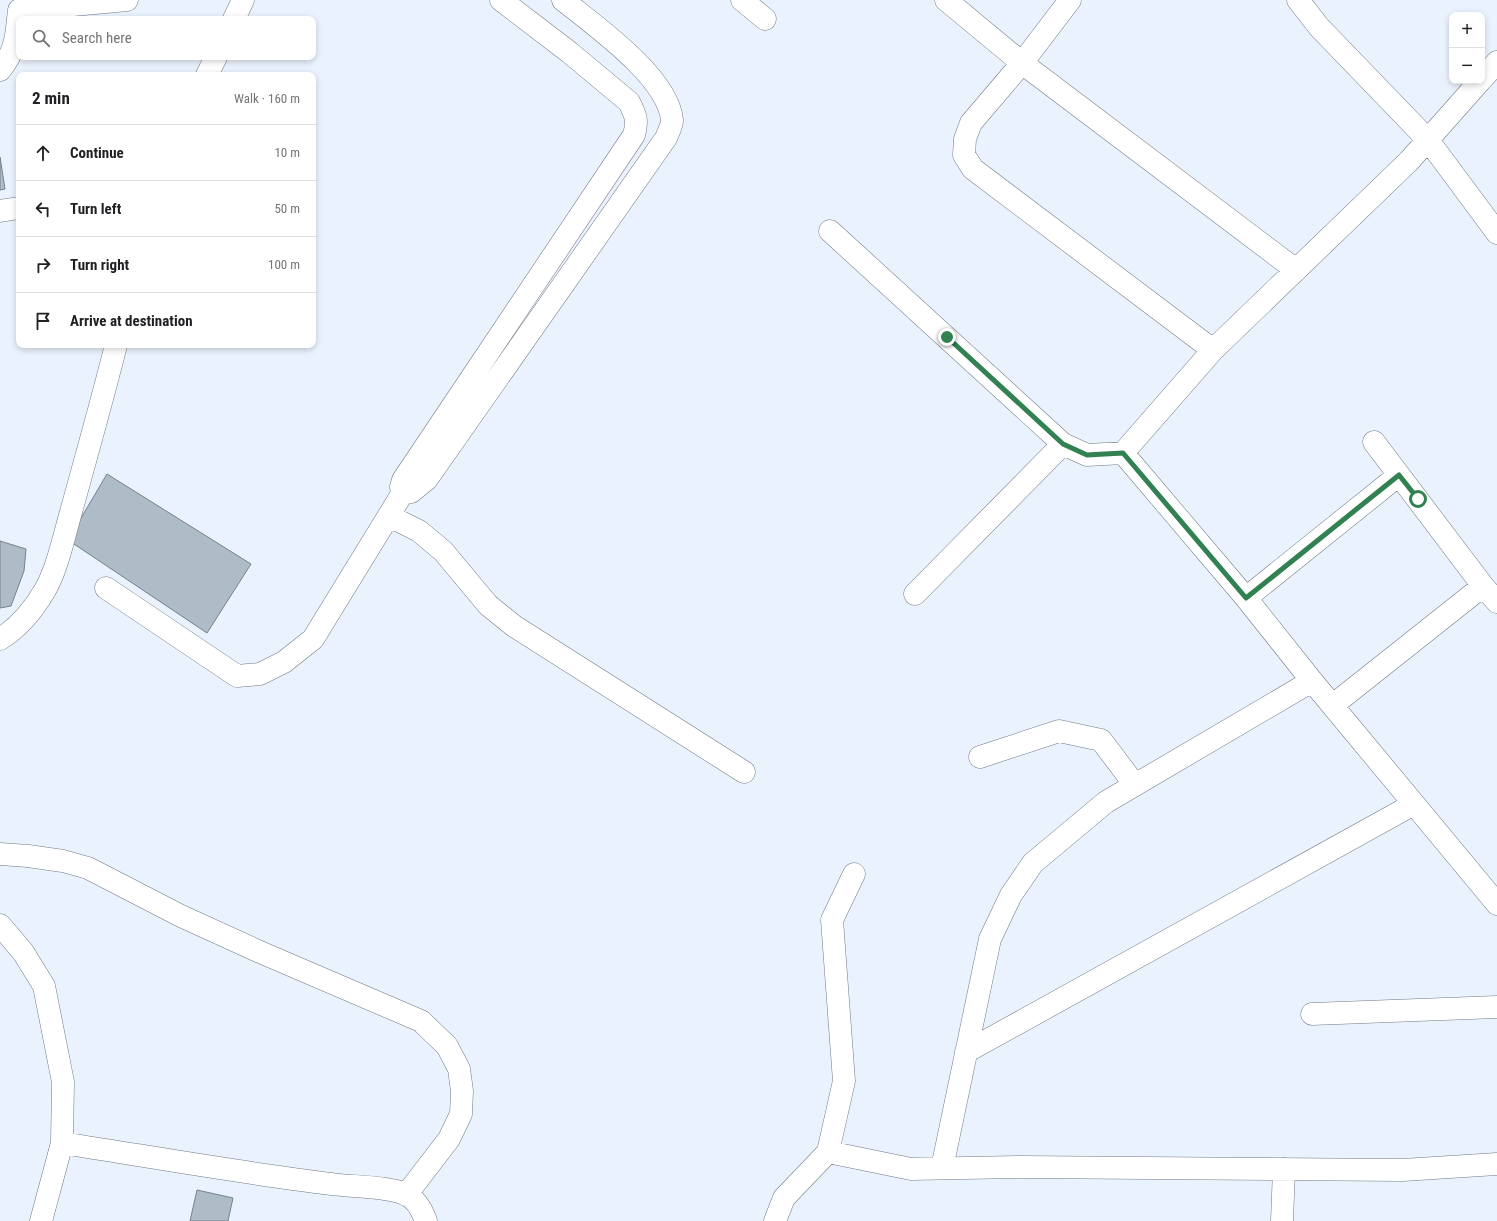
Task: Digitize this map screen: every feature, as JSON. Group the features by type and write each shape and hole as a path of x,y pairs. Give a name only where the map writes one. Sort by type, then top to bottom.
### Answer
{"street":[{"path":"18,16 19,5 127,0"},
{"path":"235,16 243,0"},
{"path":"106,588 237,676 260,674 284,662 313,639 402,494 401,487 403,480 634,135 638,123 629,102 569,52 501,0"},
{"path":"402,494 411,492 427,479 666,138 672,122 668,104 657,86 633,58 563,0"},
{"path":"742,0 765,19"},
{"path":"946,0 1022,63 1296,270"},
{"path":"1070,0 1022,63 971,123 965,139 964,155 973,169 1213,350"},
{"path":"1298,0 1319,27 1428,140 1497,233"},
{"path":"0,70 10,58 16,40"},
{"path":"208,72 214,60"},
{"path":"1485,76 1497,62"},
{"path":"830,230 1063,444 1087,455 1123,453 1213,350 1409,161 1477,84"},
{"path":"0,211 16,208"},
{"path":"0,639 10,633 26,616 45,590 53,570 101,407 115,348"},
{"path":"1374,442 1483,586 1497,602"},
{"path":"915,594 1063,444"},
{"path":"1123,453 1246,598 1312,681 1497,904"},
{"path":"1246,598 1399,475"},
{"path":"389,516 419,531 444,551 488,605 514,626 744,772"},
{"path":"1332,705 1483,586"},
{"path":"942,1168 990,939 1011,895 1033,863 1106,802 1312,681"},
{"path":"980,757 1059,731 1101,740 1135,785"},
{"path":"966,1052 1414,804"},
{"path":"0,854 63,861 88,868 181,916 260,952 421,1021 447,1046 459,1069 462,1091 461,1114 449,1139 406,1195"},
{"path":"775,1221 784,1198 828,1152 844,1081 832,920 854,874"},
{"path":"2,931 23,952 44,986 63,1082 62,1143 41,1221"},
{"path":"1312,1014 1497,1007"},
{"path":"62,1143 332,1185 394,1191 406,1195 416,1201 423,1212 426,1221"},
{"path":"828,1152 911,1169 1028,1167 1404,1170 1497,1164"},
{"path":"1282,1221 1284,1169"}],"building":[{"path":"0,157 5,189 0,190"},
{"path":"107,474 251,564 207,633 68,540"},
{"path":"0,541 26,549 24,571 11,606 0,608"},
{"path":"197,1190 233,1198 228,1221 190,1221"}],"route":[{"path":"947,337 1063,444 1087,455 1123,453 1246,598 1346,516 1399,475 1418,499"}]}
